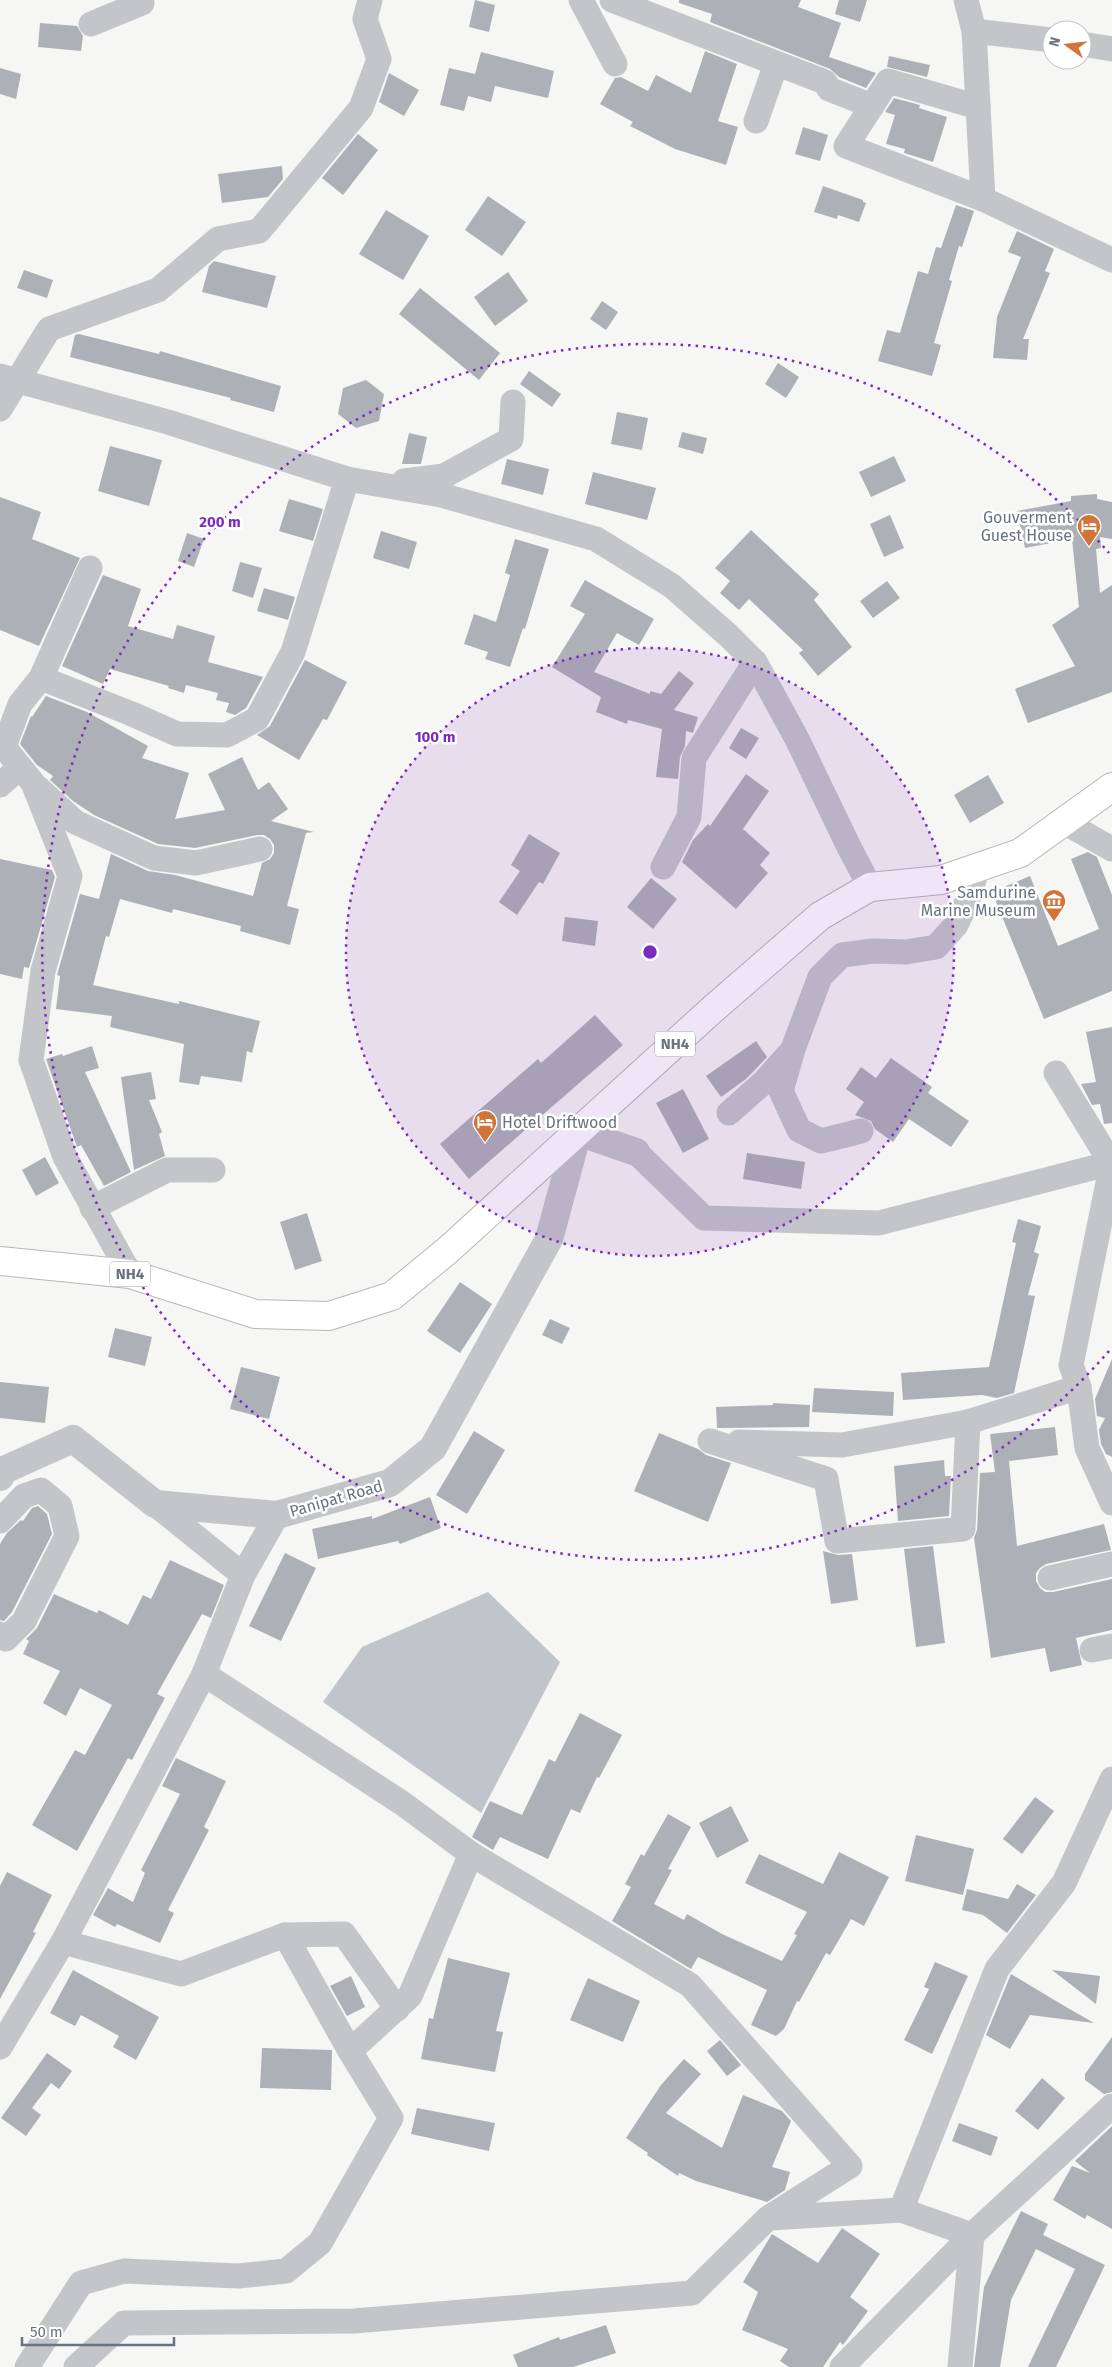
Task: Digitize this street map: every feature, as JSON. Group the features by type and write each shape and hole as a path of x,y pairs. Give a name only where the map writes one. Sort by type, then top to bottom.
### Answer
{"highway":[{"name":"NH4","path":"0,1261 130,1274 255,1314 329,1316 392,1296 448,1250 820,916 870,887 941,880 1020,853 1112,787"}],"street":[{"path":"91,24 142,2 141,0"},
{"path":"0,409 9,379 49,328 158,290 218,239 259,231 361,108 379,59 365,20 370,0"},
{"path":"581,0 615,64"},
{"path":"612,0 825,82 829,89 872,106"},
{"path":"966,0 974,30 983,199"},
{"path":"974,30 1042,39"},
{"path":"1092,46 1112,49"},
{"path":"756,121 776,64"},
{"path":"978,107 888,82 846,146 983,199 1112,260"},
{"path":"9,379 168,422 347,479 441,495 596,540 672,586 729,636 755,662 797,738 870,887"},
{"path":"377,484 444,476 510,439 513,402"},
{"path":"41,678 177,734 227,735 257,719 293,652 347,479"},
{"path":"90,568 41,678 20,704 4,747 26,775 75,822 154,858 196,863 260,848"},
{"path":"663,867 689,817 694,758 755,662"},
{"path":"0,785 26,775"},
{"path":"26,775 70,876 43,972 31,1060 65,1157 130,1274"},
{"path":"1064,822 1112,848"},
{"path":"861,1131 821,1141 799,1130 782,1091 793,1049 820,977 842,955 872,951 906,952 936,947 956,925 970,895 977,868"},
{"path":"730,1113 765,1081 793,1049"},
{"path":"1056,1073 1111,1163 1071,1365 1079,1387 1087,1448 1112,1502"},
{"path":"578,1132 636,1152 704,1218 879,1223 1111,1163"},
{"name":"Panipat Road","path":"155,1504 277,1515 390,1482 433,1448 549,1239 578,1132"},
{"path":"92,1208 166,1170 213,1170"},
{"path":"968,1422 963,1529 837,1541 826,1479 710,1441 842,1446 968,1422 1079,1387"},
{"path":"0,1477 4,1470 73,1440 243,1575"},
{"path":"0,1522 24,1496 41,1490 60,1506 67,1536 24,1621 6,1639 0,1634"},
{"path":"0,2047 64,1942 204,1674 243,1575 277,1515"},
{"path":"1050,1578 1112,1564"},
{"path":"76,2367 124,2323 354,2321 692,2293 768,2218 850,2166 690,1985 471,1854 402,1803 204,1674"},
{"path":"901,2210 997,1969 1064,1884 1112,1779"},
{"path":"350,2051 410,1996 471,1854"},
{"path":"64,1942 181,1974 285,1934 344,1934 396,2009"},
{"path":"27,2367 80,2283 124,2271 239,2276 286,2271 320,2243 391,2118 350,2051 285,1934"},
{"path":"842,2367 972,2235 1112,2106"},
{"path":"768,2218 901,2210 972,2235"},
{"path":"960,2367 972,2235"}],"shaded area":[{"path":"488,1592 560,1662 481,1813 323,1702 362,1647"}],"building":[{"path":"475,0 495,5 489,32 469,27"},
{"path":"679,0 801,0 798,7 841,23 829,57 876,73 866,88 839,77 830,69 710,22 712,14 679,3"},
{"path":"839,0 867,0 860,22 835,14"},
{"path":"40,23 77,26 83,36 81,51 38,47"},
{"path":"705,51 737,64 718,121 738,127 726,165 675,149 630,126 633,122 600,104 615,78 621,77 648,91 656,75 691,93"},
{"path":"481,52 554,71 548,98 495,86 491,102 468,96 464,111 440,105 449,68 475,74"},
{"path":"889,56 930,65 927,77 887,67"},
{"path":"0,68 21,74 16,99 0,94"},
{"path":"389,73 419,90 404,116 379,102"},
{"path":"894,98 920,105 919,108 947,117 933,162 904,153 905,149 886,144 895,115 885,112"},
{"path":"803,127 828,135 820,161 795,154"},
{"path":"358,134 378,150 343,195 322,178"},
{"path":"282,166 283,179 268,197 222,203 218,174"},
{"path":"823,186 863,200 866,203 859,222 838,215 837,219 814,212"},
{"path":"488,196 526,222 502,256 465,230"},
{"path":"956,205 974,211 962,247 959,246 949,280 952,281 934,343 941,345 932,376 878,361 887,330 900,333 918,271 928,274 936,247 941,248"},
{"path":"386,210 429,236 403,280 359,254"},
{"path":"1017,231 1054,249 1045,271 1050,273 1023,339 1029,339 1027,360 993,358 997,317 1021,257 1008,252"},
{"path":"214,261 276,276 267,308 202,292 209,266"},
{"path":"24,270 53,280 47,298 17,288"},
{"path":"508,272 528,301 495,326 474,297"},
{"path":"420,288 500,353 479,380 399,314"},
{"path":"602,301 618,312 606,330 590,319"},
{"path":"79,334 159,354 160,351 281,386 274,412 230,400 231,398 70,357 75,335"},
{"path":"778,363 799,377 786,398 765,384"},
{"path":"529,371 561,394 552,407 520,384"},
{"path":"366,380 384,394 379,421 356,428 338,414 343,388"},
{"path":"617,412 648,418 642,450 611,444"},
{"path":"682,432 707,438 703,454 678,447"},
{"path":"409,433 427,437 421,464 402,464"},
{"path":"110,446 162,460 149,506 98,491"},
{"path":"894,456 906,481 871,497 859,472"},
{"path":"507,459 549,469 543,495 501,484"},
{"path":"593,472 656,488 647,520 585,504"},
{"path":"1097,494 1097,499 1112,502 1112,539 1100,537 1101,548 1096,549 1100,593 1112,585 1112,692 1028,723 1015,689 1075,666 1052,625 1079,607 1072,539 1025,548 1017,511 1071,501 1071,496"},
{"path":"0,497 41,512 32,539 80,558 39,646 0,630"},
{"path":"289,499 323,509 313,541 279,531"},
{"path":"890,515 904,548 884,557 870,524"},
{"path":"751,530 819,594 814,600 852,647 818,676 799,653 803,650 749,599 739,610 720,593 730,581 715,568"},
{"path":"381,531 417,542 409,569 373,558"},
{"path":"187,533 204,539 194,567 178,561"},
{"path":"515,539 549,549 525,629 523,628 510,667 485,659 488,652 464,644 474,614 496,622 510,575 505,573"},
{"path":"240,562 262,568 253,598 232,591"},
{"path":"103,575 141,589 128,626 173,639 177,625 215,636 208,662 263,677 246,708 235,715 226,712 229,703 216,700 218,693 186,685 184,693 168,688 169,686 110,669 103,684 62,666"},
{"path":"585,580 654,619 639,645 617,633 594,672 650,694 650,691 661,694 679,671 694,683 674,710 698,717 693,733 686,731 685,746 680,757 678,779 656,777 662,729 628,720 627,724 596,712 601,697 552,667 585,614 570,606"},
{"path":"887,581 900,598 873,618 860,601"},
{"path":"264,588 295,597 288,620 257,611"},
{"path":"305,660 347,682 327,720 323,719 299,760 257,735 270,726"},
{"path":"46,696 87,712 148,746 142,758 189,773 175,819 225,810 208,774 242,757 258,790 269,782 288,809 271,821 314,832 306,833 287,906 299,909 290,945 240,931 241,926 173,909 172,913 120,899 109,937 106,936 93,985 179,1004 179,1001 260,1021 252,1053 247,1051 242,1082 201,1076 199,1085 179,1082 184,1044 110,1027 112,1016 56,1009 60,976 57,975 80,894 99,899 111,854 148,871 175,875 253,896 262,863 270,859 274,853 274,845 264,835 195,848 158,844 94,815 73,801 50,780 53,776 37,765 20,744 31,716"},
{"path":"741,728 759,738 746,759 729,748"},
{"path":"746,774 769,791 743,829 770,853 760,865 768,873 736,909 682,862 693,840 708,824 710,826"},
{"path":"988,775 1004,803 970,823 954,795"},
{"path":"529,834 560,853 543,884 539,882 517,915 499,902 520,871 511,865"},
{"path":"1088,852 1097,857 1112,895 1112,991 1044,1019 992,892 1030,876 1058,946 1099,929 1071,859"},
{"path":"0,859 52,870 55,877 29,968 24,967 22,979 0,974"},
{"path":"651,878 677,899 653,929 627,907"},
{"path":"565,917 598,921 595,946 562,941"},
{"path":"595,1015 623,1045 469,1179 440,1144 538,1059 541,1063"},
{"path":"1112,1027 1112,1123 1104,1124 1100,1104 1092,1105 1081,1084 1096,1082 1086,1032"},
{"path":"756,1041 767,1057 746,1079 721,1097 706,1076"},
{"path":"92,1046 99,1068 85,1072 131,1172 104,1186 81,1145 77,1147 46,1059 62,1054 63,1056"},
{"path":"891,1058 932,1087 928,1093 969,1121 951,1147 909,1119 893,1142 875,1129 871,1121 855,1115 864,1102 846,1089 861,1067 876,1078"},
{"path":"151,1072 156,1099 149,1100 162,1132 159,1134 165,1156 134,1170 121,1077"},
{"path":"683,1089 709,1139 683,1153 656,1103"},
{"path":"747,1153 805,1162 801,1189 743,1179"},
{"path":"45,1157 59,1183 36,1196 22,1170"},
{"path":"307,1213 322,1261 295,1270 280,1222"},
{"path":"1018,1219 1041,1226 1034,1252 1039,1254 1028,1295 1035,1296 1014,1393 997,1398 982,1395 903,1400 901,1373 989,1367 1016,1243 1012,1242"},
{"path":"460,1282 492,1304 460,1353 427,1331"},
{"path":"550,1319 570,1328 562,1344 542,1335"},
{"path":"115,1328 152,1337 145,1366 108,1357"},
{"path":"1112,1359 1112,1457 1106,1454 1101,1444 1099,1430 1105,1418 1097,1416 1095,1399"},
{"path":"241,1367 280,1377 269,1419 230,1409"},
{"path":"0,1382 49,1387 45,1423 0,1418"},
{"path":"814,1388 894,1392 893,1416 812,1412"},
{"path":"773,1403 810,1405 809,1427 717,1428 716,1407 773,1405"},
{"path":"1055,1427 1058,1455 1009,1461 1017,1546 1104,1524 1111,1550 1046,1564 1036,1573 1036,1581 1045,1592 1053,1592 1112,1579 1112,1630 1076,1638 1082,1665 1050,1672 1045,1648 991,1658 974,1538 977,1530 980,1473 995,1472 990,1434"},
{"path":"474,1431 505,1450 467,1514 436,1495"},
{"path":"659,1433 698,1449 706,1455 731,1463 708,1522 634,1491"},
{"path":"944,1460 945,1476 951,1476 949,1516 898,1521 894,1466"},
{"path":"430,1497 441,1528 400,1544 398,1541 318,1559 312,1529 372,1516 372,1519"},
{"path":"38,1506 47,1514 52,1534 12,1612 4,1621 0,1620 0,1544 7,1533 21,1520 23,1521 32,1508"},
{"path":"933,1546 945,1643 916,1647 904,1549"},
{"path":"823,1551 838,1555 852,1554 858,1600 831,1604"},
{"path":"285,1553 316,1568 281,1641 249,1626"},
{"path":"170,1560 224,1585 211,1618 202,1614 157,1694 165,1698 132,1760 128,1758 77,1851 32,1825 75,1750 85,1755 112,1705 80,1688 66,1716 43,1703 60,1671 23,1654 29,1641 26,1639 37,1628 54,1594 97,1613 99,1610 128,1625 143,1595 151,1599"},
{"path":"580,1713 622,1735 599,1778 597,1777 580,1813 571,1809 548,1859 500,1837 493,1850 472,1837 490,1801 522,1815 549,1759 555,1762"},
{"path":"176,1758 226,1781 204,1827 209,1830 168,1910 174,1913 160,1943 117,1924 115,1927 93,1915 108,1888 133,1902 145,1873 141,1870 180,1794 162,1786"},
{"path":"1035,1797 1054,1811 1022,1854 1003,1839"},
{"path":"731,1806 749,1841 717,1858 699,1823"},
{"path":"668,1814 691,1827 668,1869 672,1870 654,1904 684,1920 687,1914 722,1934 782,1961 797,1935 794,1934 807,1912 745,1883 759,1854 823,1884 839,1852 889,1877 864,1926 851,1919 830,1955 826,1953 799,2002 797,2001 784,2029 776,2036 751,2025 767,1990 698,1957 691,1969 612,1921 631,1887 625,1884 641,1854 644,1856"},
{"path":"916,1835 974,1849 963,1895 905,1881"},
{"path":"7,1872 52,1895 33,1932 36,1933 0,1999 0,1886"},
{"path":"1017,1884 1036,1895 1007,1933 983,1915 962,1910 967,1889 1008,1899"},
{"path":"448,1958 510,1973 496,2031 503,2032 495,2072 421,2059 429,2018 433,2019"},
{"path":"935,1962 968,1976 932,2054 904,2040 929,1989 924,1987"},
{"path":"73,1970 159,2017 136,2060 113,2047 119,2036 81,2015 75,2026 50,2013"},
{"path":"1052,1970 1100,1976 1096,2004"},
{"path":"1011,1974 1094,2023 1030,2015 1010,2049 986,2035"},
{"path":"351,1976 365,2007 347,2016 330,1986"},
{"path":"588,1978 640,2001 623,2042 570,2020"},
{"path":"1112,2037 1112,2092 1104,2094 1085,2080 1085,2074"},
{"path":"720,2040 741,2065 727,2076 707,2051"},
{"path":"262,2048 332,2050 331,2090 260,2088"},
{"path":"47,2053 72,2071 59,2089 51,2083 32,2108 41,2115 26,2136 1,2118"},
{"path":"684,2059 701,2074 666,2113 722,2148 743,2095 782,2111 791,2121 772,2167 790,2172 785,2190 767,2202 696,2181 679,2173 678,2176 626,2138 661,2085"},
{"path":"1042,2078 1065,2098 1038,2130 1015,2111"},
{"path":"417,2108 495,2123 489,2151 411,2134"},
{"path":"959,2123 998,2137 991,2156 952,2141"},
{"path":"1112,2126 1112,2229 1087,2215 1085,2219 1053,2200 1072,2166 1090,2173 1075,2161"},
{"path":"1021,2211 1048,2224 1043,2235 1105,2265 1056,2367 1028,2367 1075,2269 1036,2249 1011,2300 1000,2367 974,2367 984,2287"},
{"path":"842,2228 880,2254 850,2297 868,2311 843,2345 840,2342 823,2367 789,2367 780,2361 788,2349 742,2330 758,2292 743,2282 772,2234 818,2263"},
{"path":"606,2325 616,2353 573,2367 518,2367 513,2355 559,2337 560,2340"}],"place":[{"name":"Gouverment Guest House","path":"1089,547"},
{"name":"Samdurine Marine Museum","path":"1054,922"},
{"name":"Hotel Driftwood","path":"485,1143"}]}
